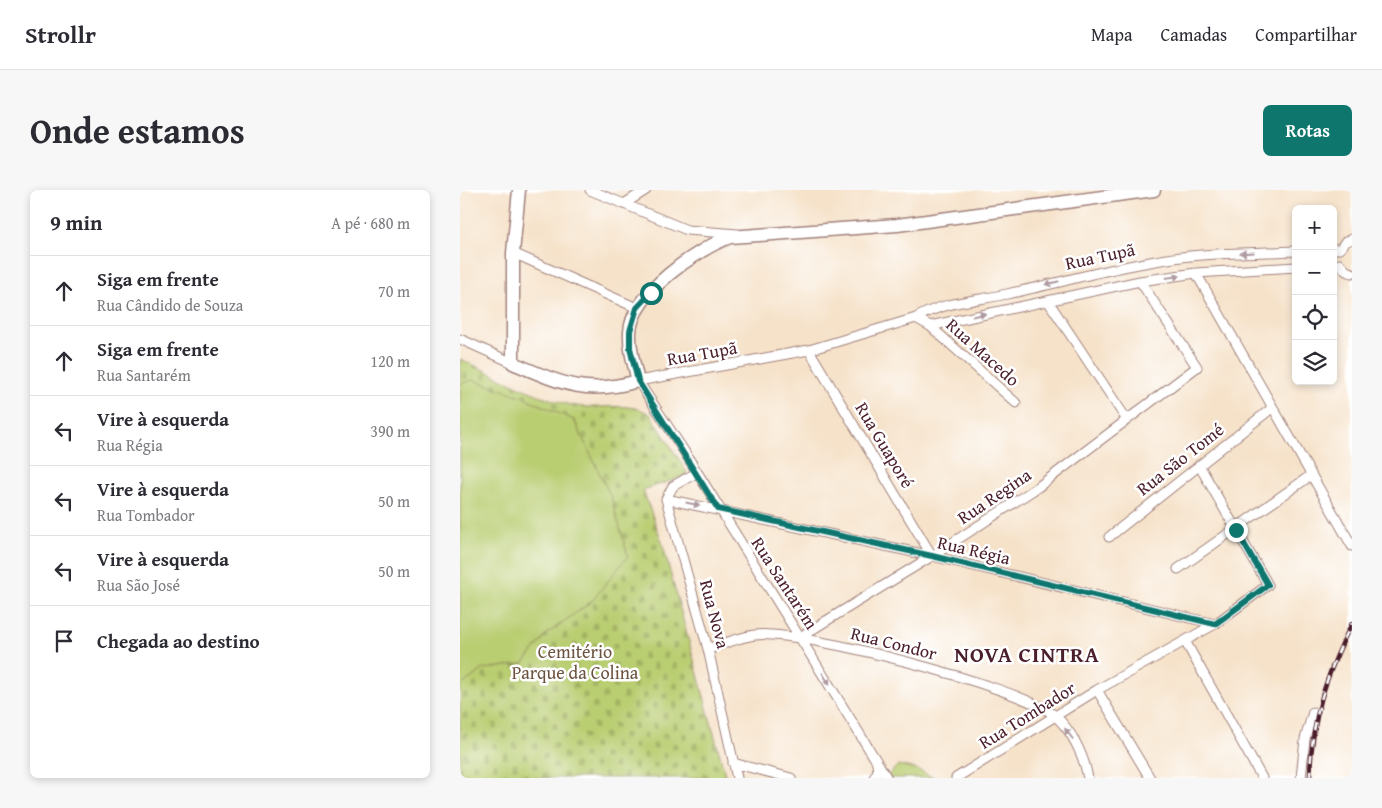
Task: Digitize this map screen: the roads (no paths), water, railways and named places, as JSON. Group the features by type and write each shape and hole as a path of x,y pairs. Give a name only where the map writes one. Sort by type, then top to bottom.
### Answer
{"street":[{"path":"513,363 513,253 519,190"},
{"path":"590,190 687,230 728,232 740,235"},
{"path":"624,204 646,190"},
{"path":"460,339 570,386 613,388 638,381 630,348 630,331 637,308 677,267 714,243 740,235 897,225 1154,190"},
{"path":"1337,249 1340,249 1345,242 1352,239"},
{"name":"Rua Tupã","path":"638,381 809,350 916,318 932,309 957,302 1006,294 1132,265 1190,256 1292,251"},
{"path":"513,253 637,308"},
{"path":"1337,264 1340,264 1346,271 1352,273"},
{"name":"Rua Tupã","path":"930,326 1140,281 1196,273 1292,267"},
{"path":"1196,273 1310,476 1352,546"},
{"name":"Rua Regina","path":"800,637 932,556 1038,487 1197,367 1140,281"},
{"path":"1048,301 1127,420"},
{"path":"916,318 930,326"},
{"name":"Rua Macedo","path":"930,326 1016,402"},
{"name":"Rua Guaporé","path":"809,350 932,556"},
{"name":"Rua Santarém","path":"638,381 887,778"},
{"name":"Rua São Tomé","path":"1109,537 1272,408"},
{"path":"1199,465 1236,530"},
{"path":"666,499 673,486 696,473"},
{"path":"1178,569 1236,530 1310,476"},
{"name":"Rua Régia","path":"666,499 932,556 1215,624"},
{"name":"Rua Nova","path":"666,499 708,649 737,778"},
{"name":"Rua Tombador","path":"956,778 1097,690 1215,624 1268,585 1236,530"},
{"name":"Rua Condor","path":"708,649 756,635 800,637 930,668 1033,702 1055,716 1076,743 1088,778"},
{"path":"1185,641 1262,778"},
{"path":"1097,690 1150,778"},
{"path":"1301,778 1305,739 1313,712"},
{"path":"733,763 791,778"},
{"path":"874,778 878,770 877,764"}],"railway":[{"path":"1310,778 1313,736 1322,698 1335,661 1352,623"}],"district":[{"name":"NOVA CINTRA","path":"1027,654"}],"park label":[{"name":"Cemitério Parque da Colina","path":"575,661"}]}
